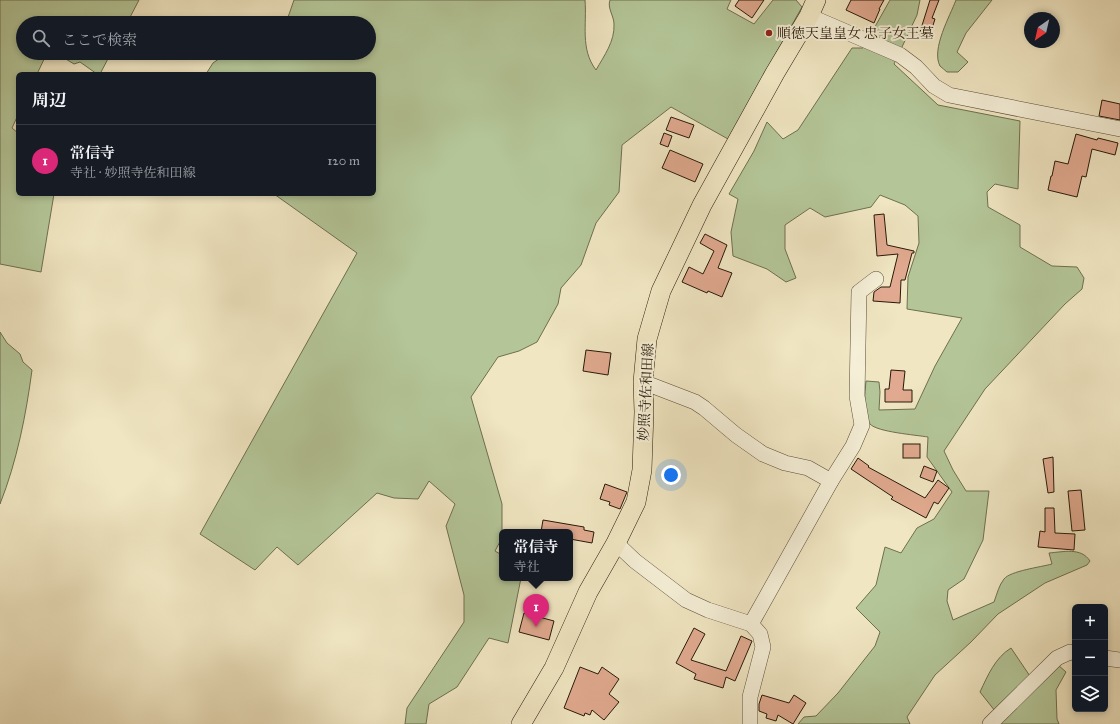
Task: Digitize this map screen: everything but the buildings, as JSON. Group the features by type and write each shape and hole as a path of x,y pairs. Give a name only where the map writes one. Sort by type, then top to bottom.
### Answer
{"main road":[{"name":"妙照寺佐和田線","path":"521,724 554,668 588,592 616,543 636,502 642,470 644,412 643,382 647,339 661,291 702,205 812,8"}],"street":[{"path":"812,8 900,55 916,67 934,86 949,94 1120,128"},
{"path":"751,624 831,481 853,446 862,425 857,396 859,292 876,279"},
{"path":"643,382 695,402 736,435 763,454 785,463 808,468 831,481"},
{"path":"616,543 635,561 686,600 708,610 751,624 760,634 763,647 750,697 750,724"},
{"path":"990,724 1057,658 1072,652"},
{"path":"1108,658 1120,660"}],"green space":[{"path":"0,0 139,0 131,16 16,16 16,60 44,60 38,72 16,72 16,119 12,128 16,131 16,196 54,196 41,272 0,264"},
{"path":"294,0 585,0 586,45 591,62 596,70 613,36 614,24 609,6 610,0 731,0 727,9 754,24 773,0 796,0 802,7 728,139 671,107 622,145 619,192 596,223 581,265 561,288 558,304 537,342 519,351 498,357 471,397 502,504 502,529 499,529 499,544 495,551 499,553 499,581 520,581 508,643 489,638 457,687 429,704 426,724 405,724 407,708 464,622 464,595 446,526 455,504 429,481 418,499 394,498 377,493 298,565 277,547 255,570 200,534 357,253 277,196 376,196 376,72 207,72 213,63 217,60 376,60 376,16 288,16"},
{"path":"890,0 920,0 917,15 894,64 938,105 1020,121 1018,189 995,184 987,192 988,207 1020,225 1020,247 1052,266 1077,267 1084,278 1082,289 1065,304 985,389 944,451 953,470 966,491 989,491 983,540 964,579 948,590 947,601 953,620 994,602 1001,584 1007,576 1052,564 1049,553 1066,551 1077,552 1082,554 1090,561 1087,565 1045,583 998,614 971,642 935,675 907,717 910,724 798,724 804,717 816,716 838,693 875,646 880,632 856,608 876,585 885,547 901,553 917,528 934,519 952,492 927,457 928,437 888,431 874,427 870,424 867,420 865,410 866,381 879,382 879,410 915,409 935,366 962,318 907,309 908,277 919,243 918,216 905,205 880,195 871,207 825,217 810,208 785,225 785,249 796,278 786,282 767,269 733,256 731,232 738,199 729,194 754,151 767,122 783,139 798,130 852,48 863,48"},
{"path":"956,0 992,0 966,33 957,52 968,62 958,72 947,72 940,66 938,51 942,33"},
{"path":"67,60 107,60 101,72 94,72 80,62 74,64"},
{"path":"0,332 7,343 20,354 23,362 32,370 20,438 0,504"},
{"path":"1011,648 1036,685 1057,664 1066,672 1056,690 1057,719 1059,724 997,724 995,711 980,692 996,662"}],"place":[{"name":"順徳天皇皇女 忠子女王墓","path":"769,33"},
{"name":"常信寺","path":"536,627"}]}
